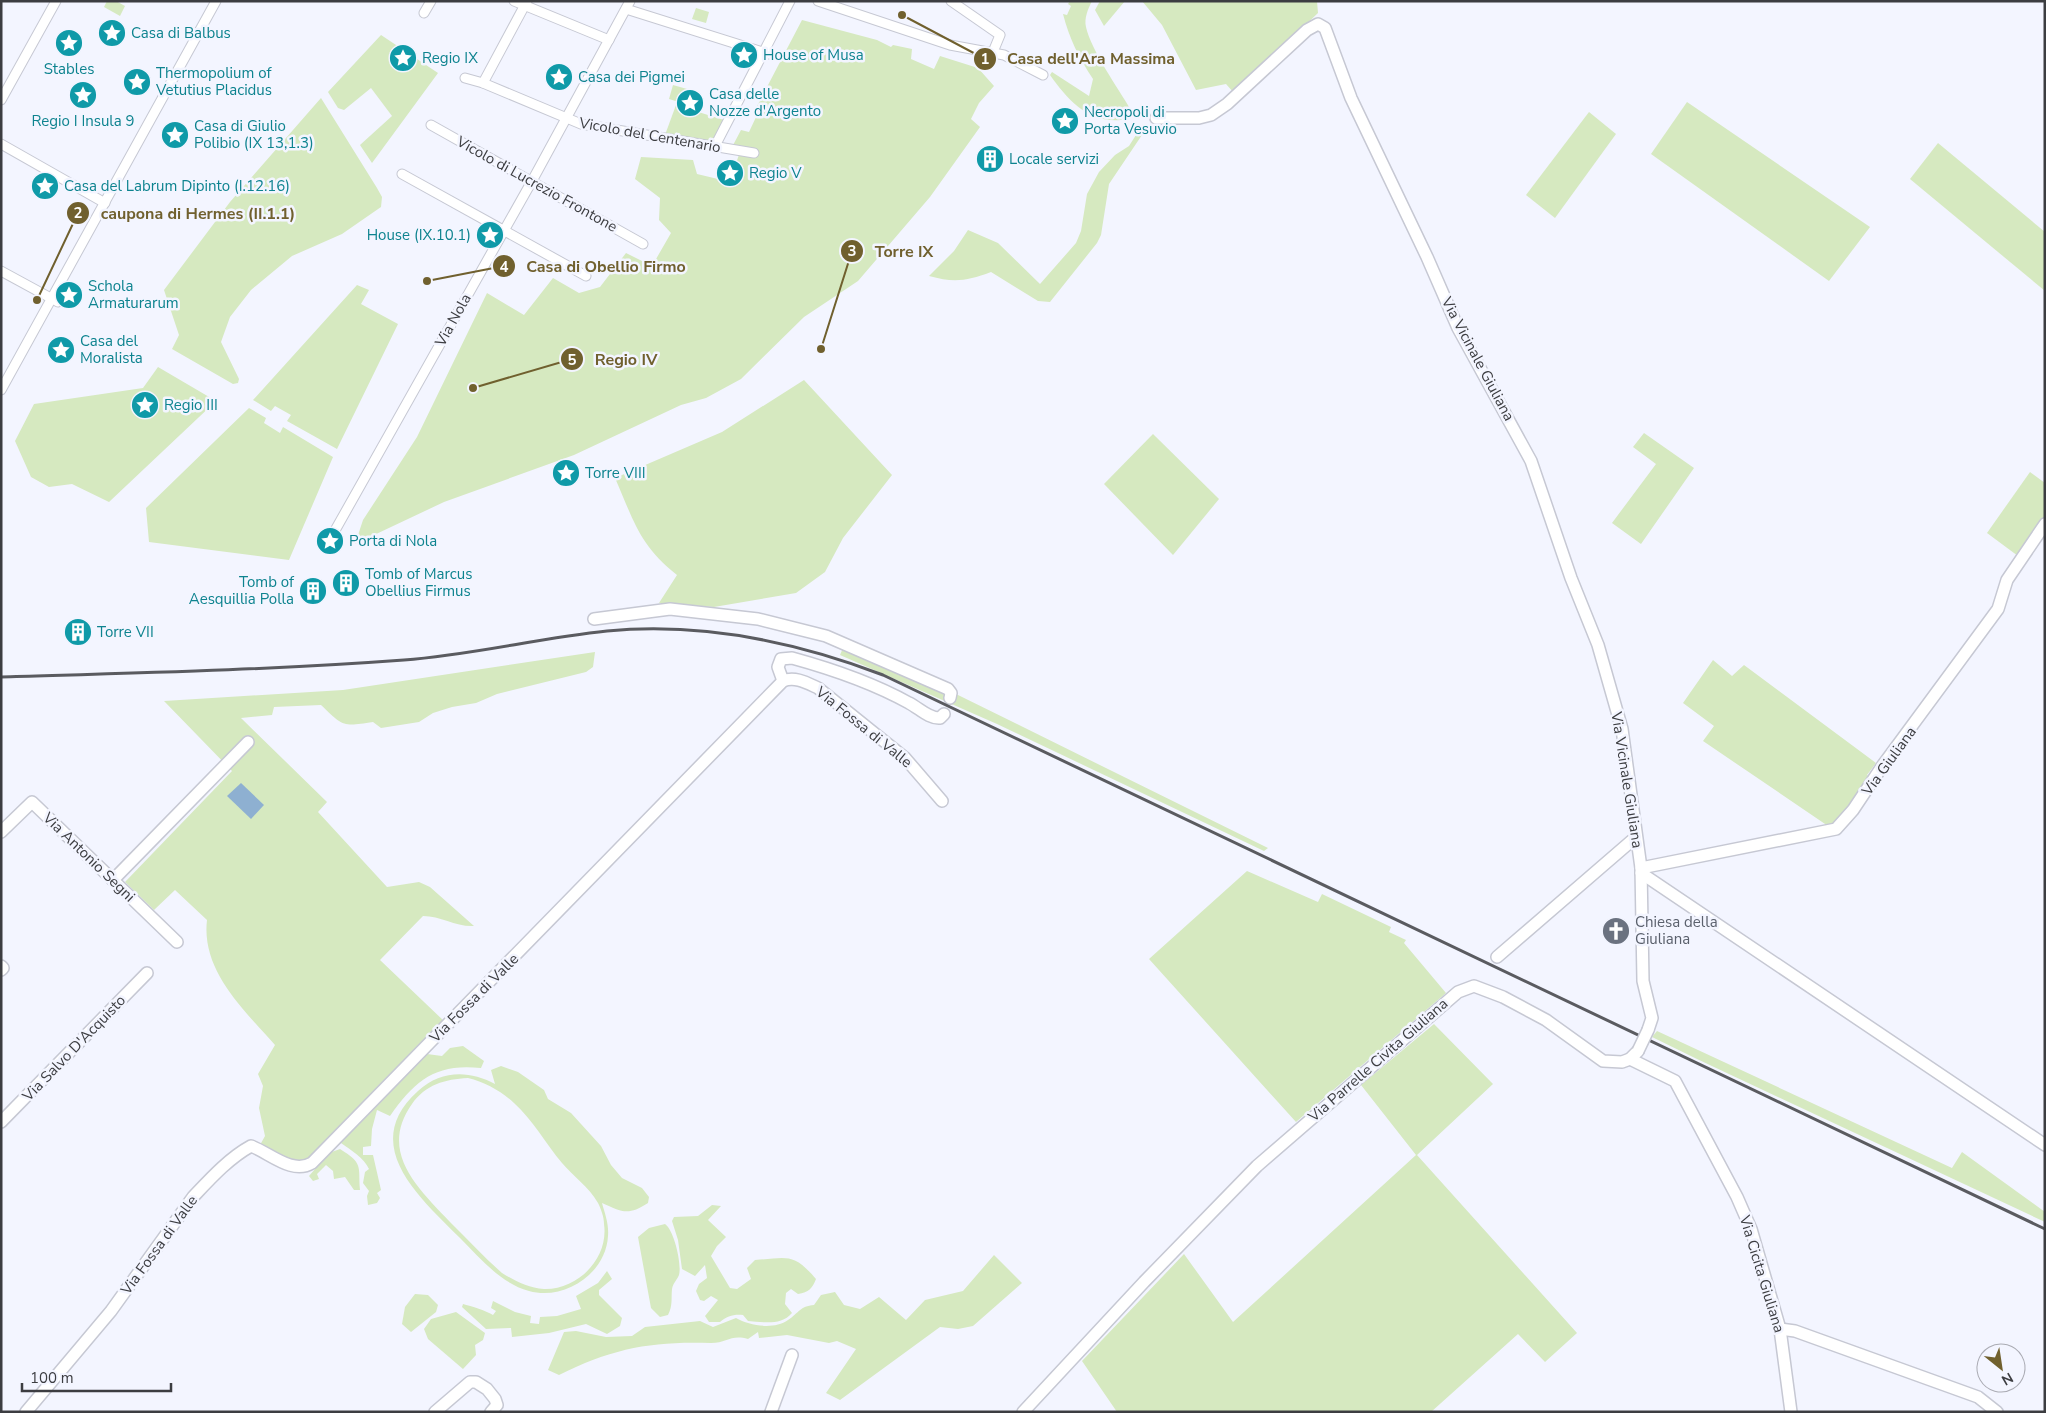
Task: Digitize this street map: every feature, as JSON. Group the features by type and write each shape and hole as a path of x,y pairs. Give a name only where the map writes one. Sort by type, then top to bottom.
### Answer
{"street":[{"path":"1,100 56,1"},
{"path":"1,390 55,300 104,203 216,1"},
{"path":"424,13 431,1"},
{"path":"514,1 526,4 609,40"},
{"path":"714,146 768,53 790,1"},
{"path":"818,1 942,43 970,50 1004,55 1043,75"},
{"path":"951,1 1000,35 993,52"},
{"path":"484,83 526,4"},
{"path":"628,5 768,53"},
{"name":"Via Nola","path":"333,534 532,182 628,5"},
{"name":"Via Vicinale Giuliana","path":"1156,118 1199,118 1211,114 1227,104 1307,30 1318,24 1325,28 1350,98 1427,257 1458,328 1514,427 1539,481 1571,578 1590,620 1616,705 1622,729 1641,871"},
{"name":"Vicolo del Centenario","path":"465,78 484,83 581,124 754,153"},
{"name":"Vicolo di Lucrezio Frontone","path":"431,125 643,244"},
{"path":"1,144 104,203"},
{"path":"402,174 586,276"},
{"path":"1,271 55,300"},
{"name":"Via Giuliana","path":"1641,871 1836,829 1854,810 1883,765 1998,609 2008,580 2045,524"},
{"path":"594,619 670,609 758,619 826,636 948,689 951,693 950,698"},
{"path":"783,681 778,667 781,660 792,658 857,679 908,702 934,718 940,718 944,714"},
{"name":"Via Fossa di Valle","path":"26,1412 110,1311 193,1198 208,1181 241,1152 251,1146 291,1166 306,1167 312,1163 783,681 788,679 802,680 818,688 905,758 942,801"},
{"path":"113,880 248,742"},
{"name":"Via Antonio Segni","path":"1,832 32,802 177,942"},
{"path":"1497,957 1636,837"},
{"path":"1634,1055 1648,1030 1652,1018 1644,981 1641,871"},
{"path":"1641,871 2045,1145"},
{"name":"Via Salvo D'Acquisto","path":"1,1122 147,973"},
{"name":"Via Parrelle Civita Giuliana","path":"1023,1412 1144,1282 1258,1166 1458,992 1474,986 1483,987 1546,1020 1595,1058 1612,1063 1634,1055"},
{"name":"Via Cicita Giuliana","path":"1634,1055 1675,1082 1746,1217 1780,1329 1791,1412"},
{"path":"1780,1329 1795,1331 1978,1397 1997,1412"},
{"path":"771,1412 792,1355"},
{"path":"435,1412 470,1382 476,1382 481,1385 495,1399 497,1405 491,1412"}],"green space":[{"path":"107,1 116,1 125,6 120,16 104,7"},
{"path":"1070,1 1092,1 1086,20 1089,36 1099,58 1131,110 1121,120 1109,120 1089,114 1064,93 1050,75 1052,72 1089,96 1093,79 1075,48 1063,14 1067,15 1071,6 1068,4"},
{"path":"1100,1 1125,1 1104,26 1095,10"},
{"path":"1142,1 1317,1 1318,13 1234,93 1226,84 1196,90 1162,25"},
{"path":"696,8 709,12 706,23 692,19"},
{"path":"802,20 877,40 891,47 893,45 912,49 911,59 934,69 940,56 978,68 994,86 979,103 971,119 980,127 930,197 858,281 804,317 741,379 706,398 681,405 574,455 444,502 355,544 363,520 417,437 487,293 524,315 553,278 579,293 600,287 626,253 652,266 671,233 659,220 660,198 635,179 641,157 693,160 697,174 718,179 720,172 731,177 740,152 731,149 741,130 749,132 757,115 755,110"},
{"path":"381,35 438,73 372,163 360,145 392,116 371,88 344,110 338,108 328,92"},
{"path":"673,85 687,89 682,103 669,99"},
{"path":"321,98 382,197 381,207 342,234 292,256 251,290 230,317 221,342 239,379 238,383 233,384 172,349 179,335 164,290 230,202"},
{"path":"1687,102 1870,227 1829,281 1651,154"},
{"path":"676,105 724,120 713,141 665,135"},
{"path":"1589,112 1616,134 1555,218 1526,195"},
{"path":"1143,124 1146,129 1109,184 1101,235 1097,243 1050,302 1038,301 991,272 960,280 946,280 929,276 954,251 968,230 998,243 1040,284 1076,243 1081,231 1087,194 1099,172 1115,155 1129,146"},
{"path":"1938,143 2045,232 2045,291 1910,179"},
{"path":"357,285 369,290 361,304 398,324 337,449 287,421 291,415 275,406 271,411 253,400"},
{"path":"158,367 216,401 109,502 72,484 49,487 31,477 15,441 34,404 143,388"},
{"path":"804,380 892,475 843,538 825,572 796,593 714,607 659,603 677,575 664,564 646,542 633,520 615,478 722,432"},
{"path":"249,408 266,418 264,423 280,433 283,427 333,457 289,560 149,542 146,508"},
{"path":"1644,433 1694,468 1641,544 1612,523 1656,464 1633,447"},
{"path":"1153,434 1219,499 1173,555 1104,484"},
{"path":"2030,472 2045,483 2045,517 2018,556 1987,533"},
{"path":"843,648 956,694 1268,848 1264,851 997,724 840,655"},
{"path":"595,652 593,667 586,672 497,694 476,703 452,707 433,713 419,722 381,728 373,722 349,724 339,721 321,705 274,707 272,715 241,718 327,802 318,812 387,887 419,882 430,887 474,926 461,925 430,916 423,916 380,960 445,1022 311,1160 293,1163 260,1145 265,1136 259,1108 263,1086 258,1074 275,1045 238,1004 218,973 207,939 207,920 175,890 154,910 125,882 232,771 164,701 343,690"},
{"path":"1713,660 1732,676 1744,665 1876,763 1867,775 1870,777 1837,821 1828,826 1703,741 1714,726 1683,703"},
{"path":"1247,871 1318,902 1322,894 1391,927 1389,932 1406,940 1404,943 1446,993 1296,1122 1149,959"},
{"path":"1434,1024 1493,1084 1417,1155 1577,1333 1545,1362 1518,1334 1431,1412 1117,1412 1082,1361 1184,1254 1233,1322 1416,1155 1361,1085"},
{"path":"1657,1031 1952,1168 1962,1152 2045,1212 2045,1222 1652,1037"},
{"path":"463,1046 484,1061 481,1068 451,1068 439,1071 418,1084 408,1093 390,1116 377,1110 372,1129 371,1146 363,1147 363,1155 373,1155 381,1190 377,1193 380,1198 377,1203 368,1205 367,1196 369,1191 363,1183 365,1172 369,1169 361,1158 341,1143 342,1140 427,1054 442,1056 450,1048"},
{"path":"501,1066 518,1072 544,1090 548,1099 571,1113 601,1146 611,1165 622,1178 642,1188 649,1197 648,1203 630,1211 620,1210 602,1203 608,1227 605,1250 600,1262 591,1273 581,1282 569,1288 556,1292 542,1293 529,1291 500,1276 428,1206 413,1188 402,1170 394,1151 394,1131 401,1111 418,1091 436,1079 455,1074 475,1076 495,1084 491,1070","holes":["468,1078 498,1091 521,1110 562,1163 590,1192 599,1205 604,1221 602,1249 589,1270 568,1284 557,1288 544,1289 522,1284 502,1273 426,1196 406,1168 399,1138 403,1121 417,1097 436,1084"]},
{"path":"340,1149 353,1158 358,1166 360,1190 354,1190 345,1177 334,1179 333,1171 326,1165 317,1174 319,1179 313,1181 309,1176 329,1153"},
{"path":"712,1205 721,1206 708,1220 726,1237 711,1256 730,1288 737,1289 751,1279 747,1268 755,1260 789,1259 801,1264 816,1279 811,1288 805,1292 798,1294 791,1289 786,1293 785,1304 792,1313 788,1317 777,1322 766,1322 748,1321 743,1315 737,1315 728,1317 720,1322 709,1322 705,1316 718,1300 711,1296 704,1301 700,1300 696,1291 699,1284 707,1278 705,1265 695,1276 682,1269 678,1240 672,1221 674,1217 698,1216"},
{"path":"665,1224 674,1240 680,1270 673,1287 670,1311 668,1315 660,1317 651,1308 638,1237 649,1228"},
{"path":"994,1255 1022,1283 973,1326 958,1329 940,1327 840,1400 826,1393 856,1349 837,1341 829,1343 787,1335 759,1338 758,1332 748,1339 733,1338 716,1343 670,1343 633,1348 597,1358 559,1375 548,1370 564,1332 576,1331 606,1337 632,1336 645,1327 700,1321 713,1327 736,1318 755,1325 776,1325 788,1320 803,1308 814,1305 821,1295 835,1292 844,1305 860,1309 879,1297 906,1320 925,1300 963,1291"},
{"path":"607,1271 612,1279 599,1290 599,1295 622,1318 620,1326 607,1334 586,1324 549,1333 512,1337 511,1328 486,1329 462,1307 463,1304 493,1315 496,1311 491,1308 493,1301 515,1312 531,1316 530,1323 539,1324 540,1317 557,1316 581,1309 576,1296 598,1283"},
{"path":"415,1294 428,1295 438,1305 436,1312 411,1332 402,1324 405,1307"},
{"path":"456,1312 485,1333 483,1340 475,1345 476,1355 463,1369 428,1339 424,1329 431,1319"}],"water":[{"path":"241,783 264,805 251,819 227,796"}],"tunnel":[{"path":"330,541 333,534"}],"railway":[{"path":"1,677 253,669 404,660 429,658 582,634 643,629 713,632 748,637 816,653 883,675 2045,1229"}],"place":[{"name":"Casa dell'Ara Massima","path":"902,15"},
{"name":"Casa di Balbus","path":"112,33"},
{"name":"Stables","path":"69,43"},
{"name":"House of Musa","path":"744,55"},
{"name":"Regio IX","path":"403,58"},
{"name":"Casa dei Pigmei","path":"559,77"},
{"name":"Thermopolium of Vetutius Placidus","path":"137,82"},
{"name":"Regio I Insula 9","path":"83,95"},
{"name":"Casa delle Nozze d'Argento","path":"690,103"},
{"name":"Necropoli di Porta Vesuvio","path":"1065,121"},
{"name":"Casa di Giulio Polibio (IX 13,1.3)","path":"175,135"},
{"name":"Locale servizi","path":"990,159"},
{"name":"Regio V","path":"730,173"},
{"name":"Casa del Labrum Dipinto (I.12.16)","path":"45,186"},
{"name":"House (IX.10.1)","path":"490,235"},
{"name":"Casa di Obellio Firmo","path":"427,281"},
{"name":"Schola Armaturarum","path":"69,295"},
{"name":"caupona di Hermes (II.1.1)","path":"37,300"},
{"name":"Torre IX","path":"821,349"},
{"name":"Casa del Moralista","path":"61,350"},
{"name":"Regio IV","path":"473,388"},
{"name":"Regio III","path":"145,405"},
{"name":"Torre VIII","path":"566,473"},
{"name":"Porta di Nola","path":"330,541"},
{"name":"Tomb of Marcus Obellius Firmus","path":"346,583"},
{"name":"Tomb of Aesquillia Polla","path":"313,591"},
{"name":"Torre VII","path":"78,632"},
{"name":"Chiesa della Giuliana","path":"1616,931"}]}
